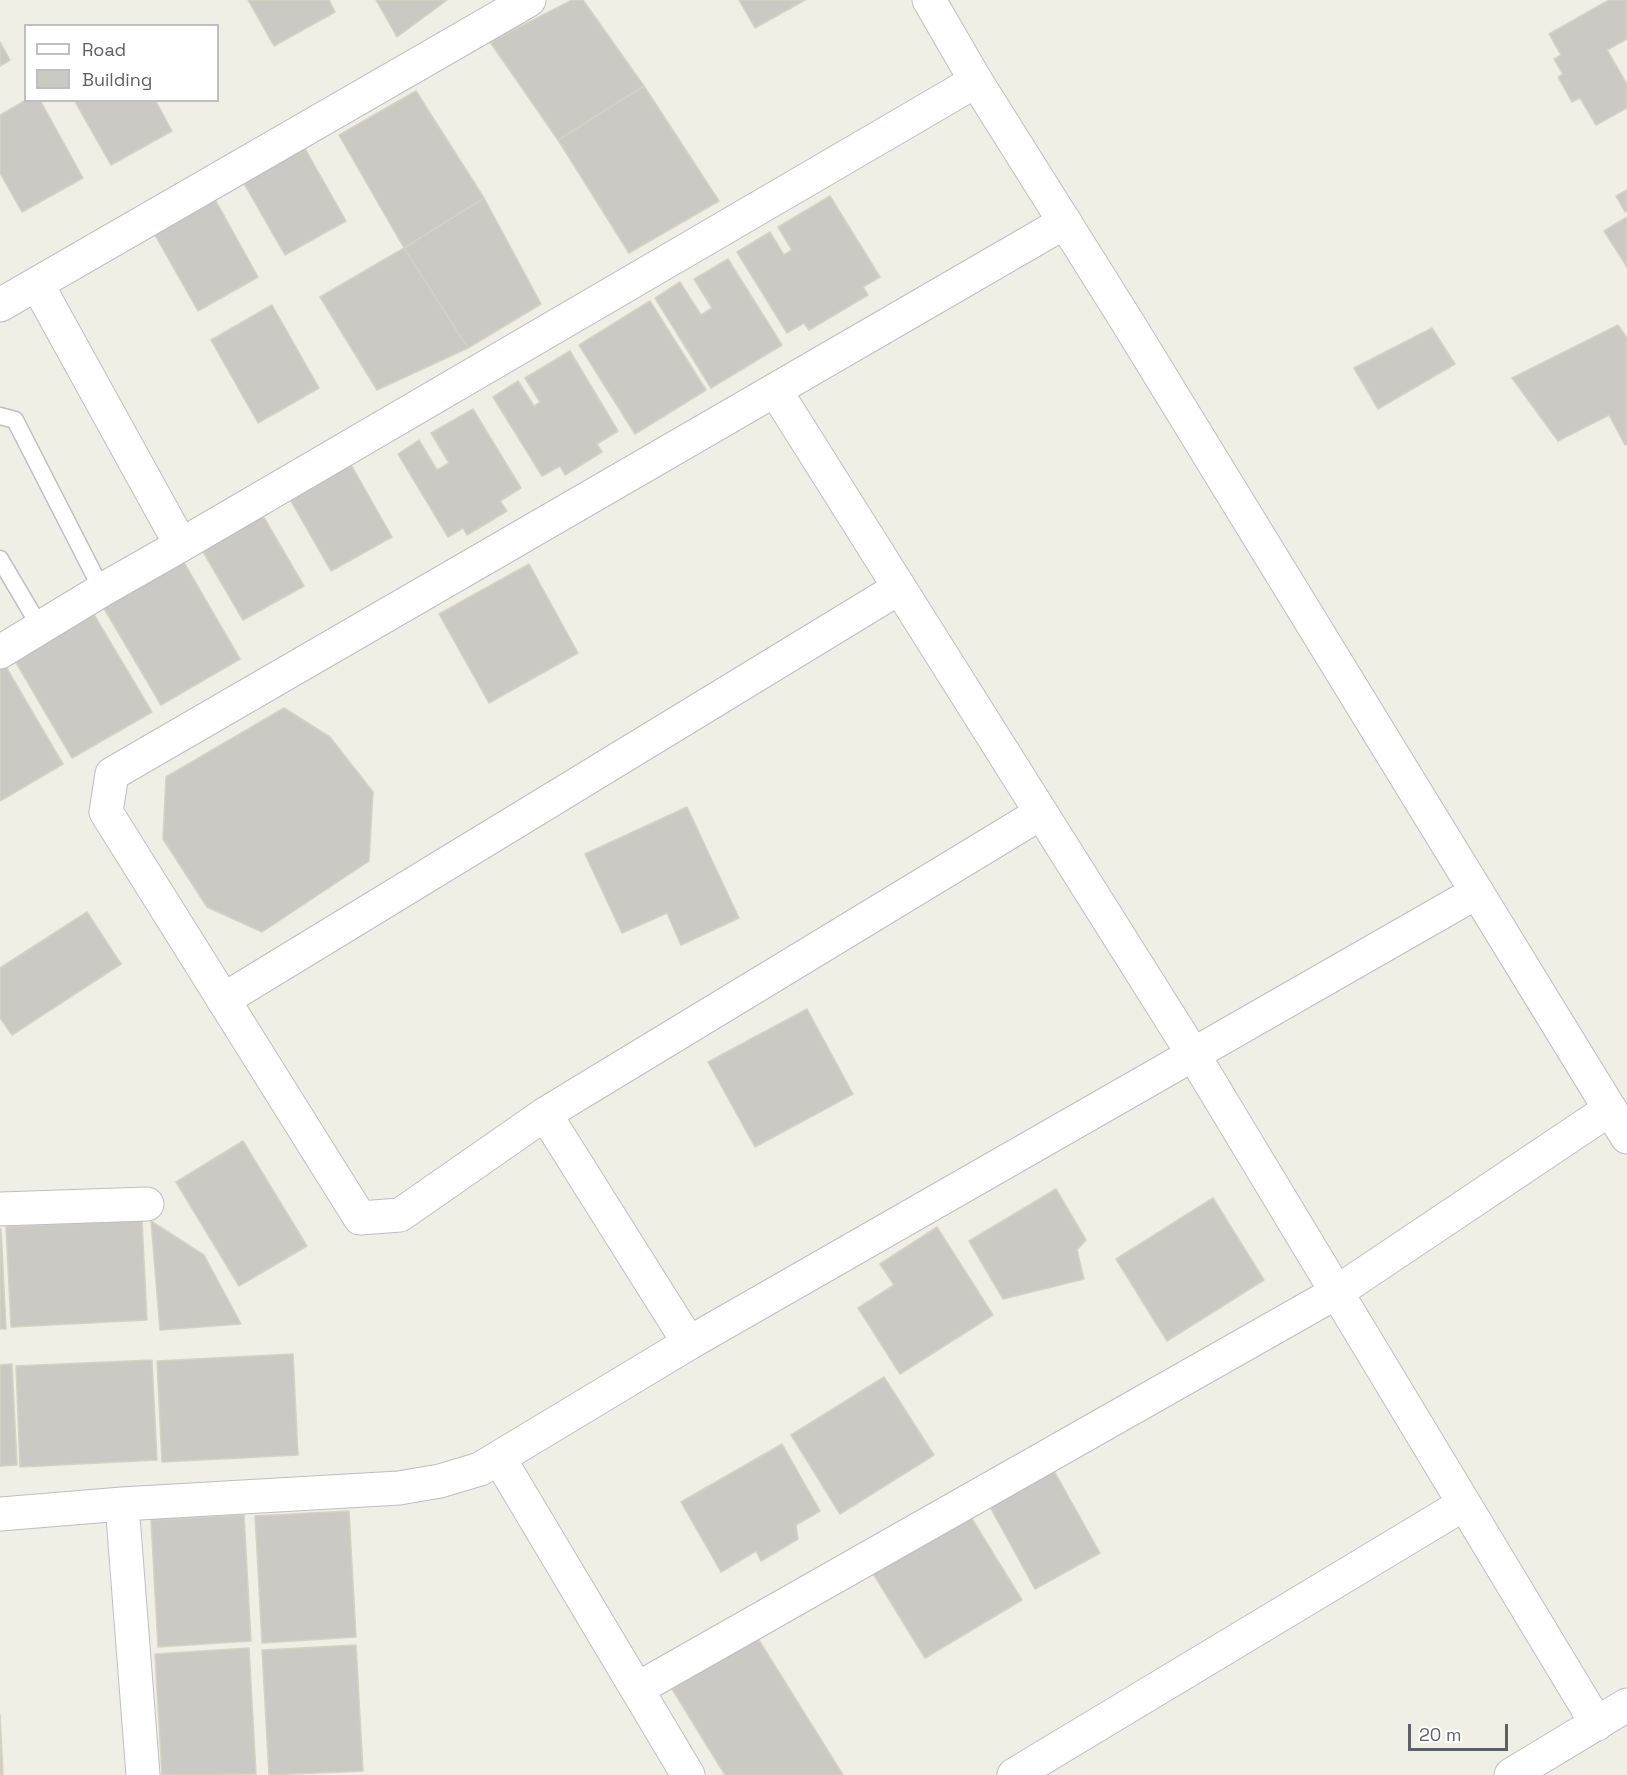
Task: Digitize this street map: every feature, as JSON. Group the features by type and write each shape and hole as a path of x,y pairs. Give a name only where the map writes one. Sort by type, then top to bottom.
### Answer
{"street":[{"path":"0,305 529,0"},
{"path":"929,0 976,81 1627,1137"},
{"path":"0,652 102,590 976,81"},
{"path":"1041,813 544,1114 400,1215 360,1218 106,812 112,774 1065,222"},
{"path":"37,284 181,546"},
{"path":"775,390 1193,1054 1597,1724"},
{"path":"223,1000 899,588"},
{"path":"0,1514 122,1504 399,1488 440,1481 480,1469 689,1343 1477,892"},
{"path":"637,1689 1337,1292 1610,1109"},
{"path":"544,1114 689,1343"},
{"path":"0,1209 147,1204"},
{"path":"499,1458 688,1775"},
{"path":"1014,1775 1464,1503"},
{"path":"122,1504 143,1775"},
{"path":"1511,1775 1627,1705"}],"lane":[{"path":"0,416 15,420 102,590"},
{"path":"0,559 40,627"}],"building":[{"path":"248,0 329,0 335,12 274,46"},
{"path":"376,0 447,0 397,37"},
{"path":"572,0 583,0 644,86 558,140 490,42"},
{"path":"739,0 805,0 755,28"},
{"path":"1609,0 1627,0 1627,39 1607,50 1627,84 1627,108 1596,125 1580,98 1572,102 1558,77 1563,74 1554,59 1561,55 1549,34"},
{"path":"0,42 10,60 0,66"},
{"path":"644,86 719,201 629,253 558,140"},
{"path":"416,91 484,198 404,248 339,135"},
{"path":"24,101 41,102 83,178 22,212 0,173 0,115"},
{"path":"75,102 156,102 172,131 111,165"},
{"path":"299,138 346,221 285,255 238,173"},
{"path":"1627,190 1627,211 1625,212 1616,196"},
{"path":"212,194 258,277 198,311 151,228"},
{"path":"830,196 880,277 863,287 868,295 809,330 804,323 787,333 737,252 770,232 784,255 792,250 778,227"},
{"path":"484,198 541,304 468,348 404,248"},
{"path":"1627,217 1627,267 1604,231"},
{"path":"404,248 468,348 377,390 320,297"},
{"path":"728,259 782,345 711,388 655,298 680,282 701,315 712,308 694,279"},
{"path":"650,301 706,390 635,434 579,345"},
{"path":"272,305 319,388 258,423 211,340"},
{"path":"1618,325 1627,338 1627,444 1625,445 1609,415 1558,441 1512,378"},
{"path":"1432,328 1455,364 1378,409 1354,368"},
{"path":"570,351 618,431 597,444 602,452 565,475 560,466 542,476 493,397 518,381 534,406 540,402 525,378"},
{"path":"473,409 521,488 500,501 507,511 467,535 463,528 448,537 398,454 419,440 437,470 449,463 431,433"},
{"path":"345,454 392,537 331,571 284,489"},
{"path":"256,504 304,586 243,620 195,538"},
{"path":"179,554 240,659 161,705 99,600"},
{"path":"529,564 578,653 489,703 439,614"},
{"path":"90,608 152,712 72,758 11,654"},
{"path":"2,660 63,764 0,801 0,661"},
{"path":"284,708 330,737 373,792 369,861 262,932 207,907 163,839 166,777"},
{"path":"687,807 739,918 681,945 667,913 622,933 585,854"},
{"path":"87,912 121,964 12,1035 0,1018 0,968"},
{"path":"807,1009 853,1094 755,1147 708,1062"},
{"path":"243,1141 307,1246 239,1286 176,1182"},
{"path":"1056,1189 1086,1240 1077,1250 1084,1279 1003,1299 969,1241"},
{"path":"1213,1198 1264,1280 1167,1341 1116,1259"},
{"path":"142,1220 147,1320 11,1327 6,1227"},
{"path":"151,1221 204,1255 241,1324 160,1330"},
{"path":"937,1227 993,1315 900,1374 858,1308 894,1285 880,1264"},
{"path":"1,1229 6,1329 0,1329"},
{"path":"293,1354 298,1455 162,1462 157,1361"},
{"path":"152,1360 157,1460 20,1467 16,1366"},
{"path":"12,1364 17,1465 0,1466 0,1365"},
{"path":"884,1377 934,1455 840,1514 791,1435"},
{"path":"782,1444 820,1511 796,1525 798,1539 761,1561 756,1551 721,1572 681,1502"},
{"path":"1054,1471 1100,1553 1035,1589 990,1507"},
{"path":"349,1511 356,1637 262,1643 255,1516"},
{"path":"969,1514 1022,1600 925,1658 872,1572"},
{"path":"244,1515 251,1641 158,1647 151,1520"},
{"path":"757,1637 843,1775 725,1775 672,1689"},
{"path":"356,1645 363,1771 269,1775 262,1650"},
{"path":"249,1648 256,1774 162,1775 155,1654"},
{"path":"0,1715 3,1775 0,1775"}]}
